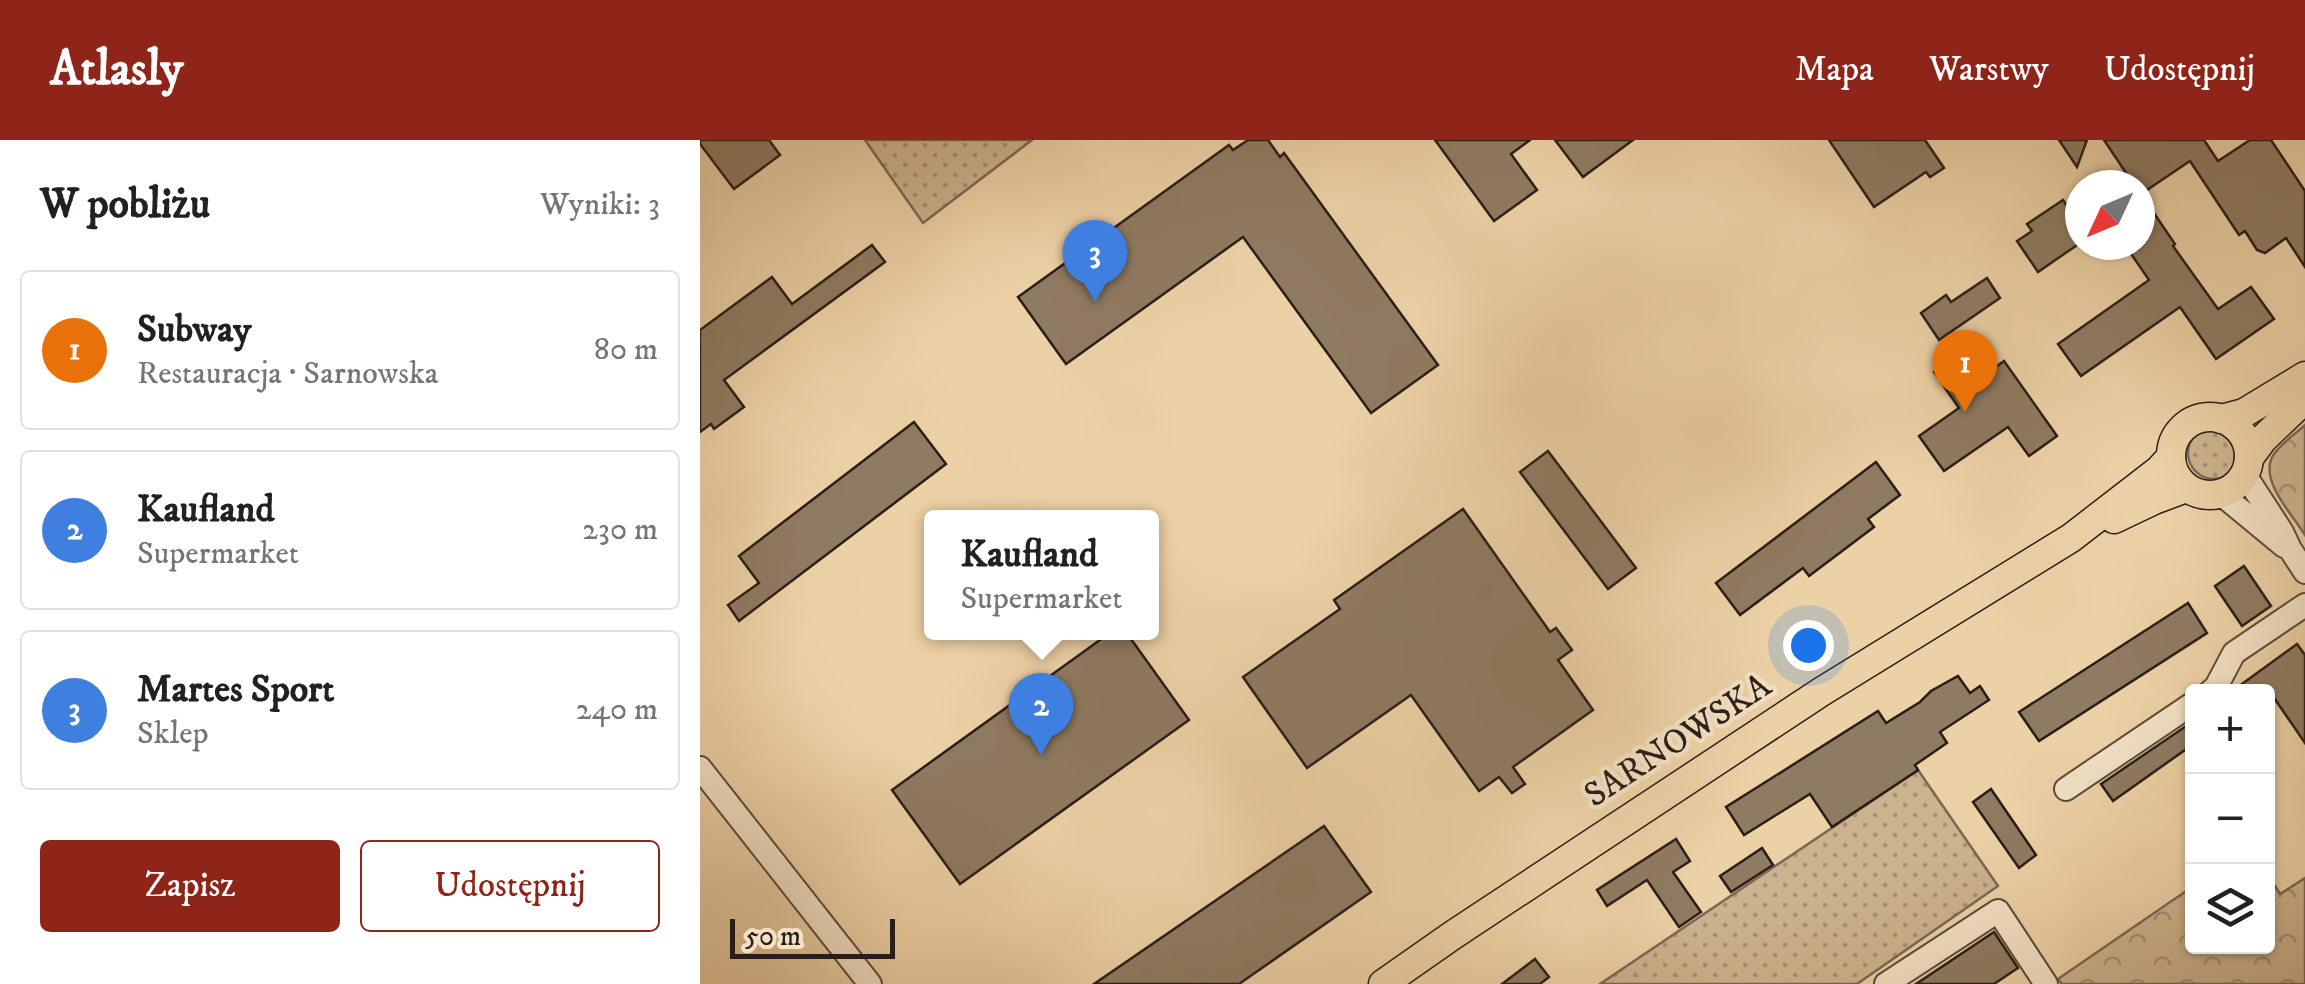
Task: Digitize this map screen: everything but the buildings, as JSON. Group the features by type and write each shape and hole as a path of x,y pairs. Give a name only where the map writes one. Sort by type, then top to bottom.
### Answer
{"main road":[{"path":"2220,419 2244,413 2305,376"},
{"path":"2247,466 2248,446 2243,436 2230,422 2220,419 2202,418 2185,427 2177,436 2171,457 2186,488 2197,493 2221,494 2232,489 2247,466 2263,439 2305,400"},
{"name":"SARNOWSKA","path":"1383,984 1822,692 2071,538 2171,457"},
{"name":"SARNOWSKA","path":"2071,538 2186,488"}],"street":[{"path":"2247,466 2305,572"},
{"path":"2221,494 2290,549"},
{"path":"2218,684 2234,653 2305,605"},
{"path":"2066,788 2185,709"},
{"path":"700,768 870,984"},
{"path":"1886,984 1998,911 2046,984"}],"green space":[{"path":"865,140 1032,140 923,223"},
{"path":"2305,425 2305,535 2278,496 2270,464 2274,454"},
{"path":"2214,427 2233,434 2240,453 2233,472 2214,479 2195,472 2188,453 2195,434"},
{"path":"1918,770 1998,886 1857,984 1600,984"},
{"path":"2305,878 2305,984 2062,984 2058,979 2185,892 2185,954 2275,954 2275,886 2280,894"}],"place":[{"name":"Martes Sport","path":"1095,302"},
{"name":"Subway","path":"1965,412"},
{"name":"Kaufland","path":"1041,755"}]}
